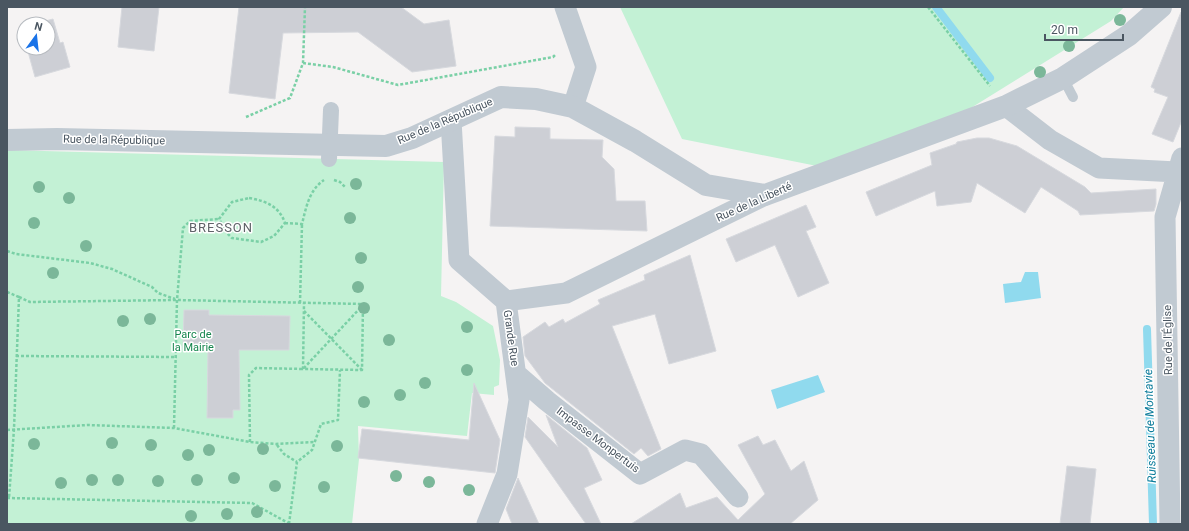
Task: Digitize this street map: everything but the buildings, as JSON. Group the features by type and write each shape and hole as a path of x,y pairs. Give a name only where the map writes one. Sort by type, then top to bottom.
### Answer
{"street":[{"path":"565,7 586,67 573,107"},
{"name":"Rue de la Liberté","path":"506,301 566,293 765,195 1006,106 1063,78 1129,35 1161,7"},
{"name":"Rue de la République","path":"7,140 57,138 329,152 386,146 412,138 501,97 536,99 573,107 635,141 706,185 765,195"},
{"path":"1006,106 1050,140 1099,168 1180,165"},
{"path":"329,152 331,110"},
{"name":"Grande Rue","path":"451,120 459,260 506,301 519,400 507,474 487,524"},
{"name":"Rue de l'Église","path":"1170,524 1165,217 1180,165"},
{"name":"Impasse Monpertuis","path":"516,374 547,401 640,474 685,450 701,454 738,497"}],"lane":[{"path":"1063,78 1073,97"}],"path":[{"path":"241,119 290,98 303,63 305,7"},
{"path":"928,7 1006,106"},
{"path":"303,63 333,67 398,84 553,58"},
{"path":"300,304 302,224 311,195 322,181 327,179 340,182 345,187"},
{"path":"174,428 177,357 177,300 183,228 185,224 190,221 219,219 232,202 249,198 259,199 275,207 281,214 285,223"},
{"path":"219,219 227,233 232,238 261,242 274,236 285,223"},
{"path":"285,223 302,224"},
{"path":"7,251 16,254 90,263 112,269 152,287 158,293 177,300"},
{"path":"7,292 30,302 177,300 300,304 363,304"},
{"path":"19,297 14,429 8,498 252,502 289,524 297,462 312,450 321,424 338,420 340,370"},
{"path":"303,369 304,304"},
{"path":"303,369 363,304"},
{"path":"362,370 363,304"},
{"path":"304,311 362,370"},
{"path":"16,356 177,357"},
{"path":"250,442 249,375 256,368 362,370"},
{"path":"7,430 87,425 174,428 250,442 276,444 314,442"},
{"path":"276,444 284,454 297,462"}],"green space":[{"path":"620,7 1124,7 1111,21 966,111 827,168 682,139"},
{"name":"Parc de la Mairie","path":"7,150 444,162 441,296 456,302 493,326 500,360 499,385 494,387 494,395 472,393 467,436 358,426 359,459 352,524 7,524"}],"water":[{"path":"1025,272 1038,272 1041,298 1005,303 1003,284 1021,282"},
{"path":"818,375 825,392 777,409 771,390"}],"waterway":[{"name":"Ruisseau de Montavie","path":"936,7 990,78"},
{"name":"Ruisseau de Montavie","path":"1147,329 1153,524"}],"district":[{"name":"BRESSON","path":"221,227"}]}
